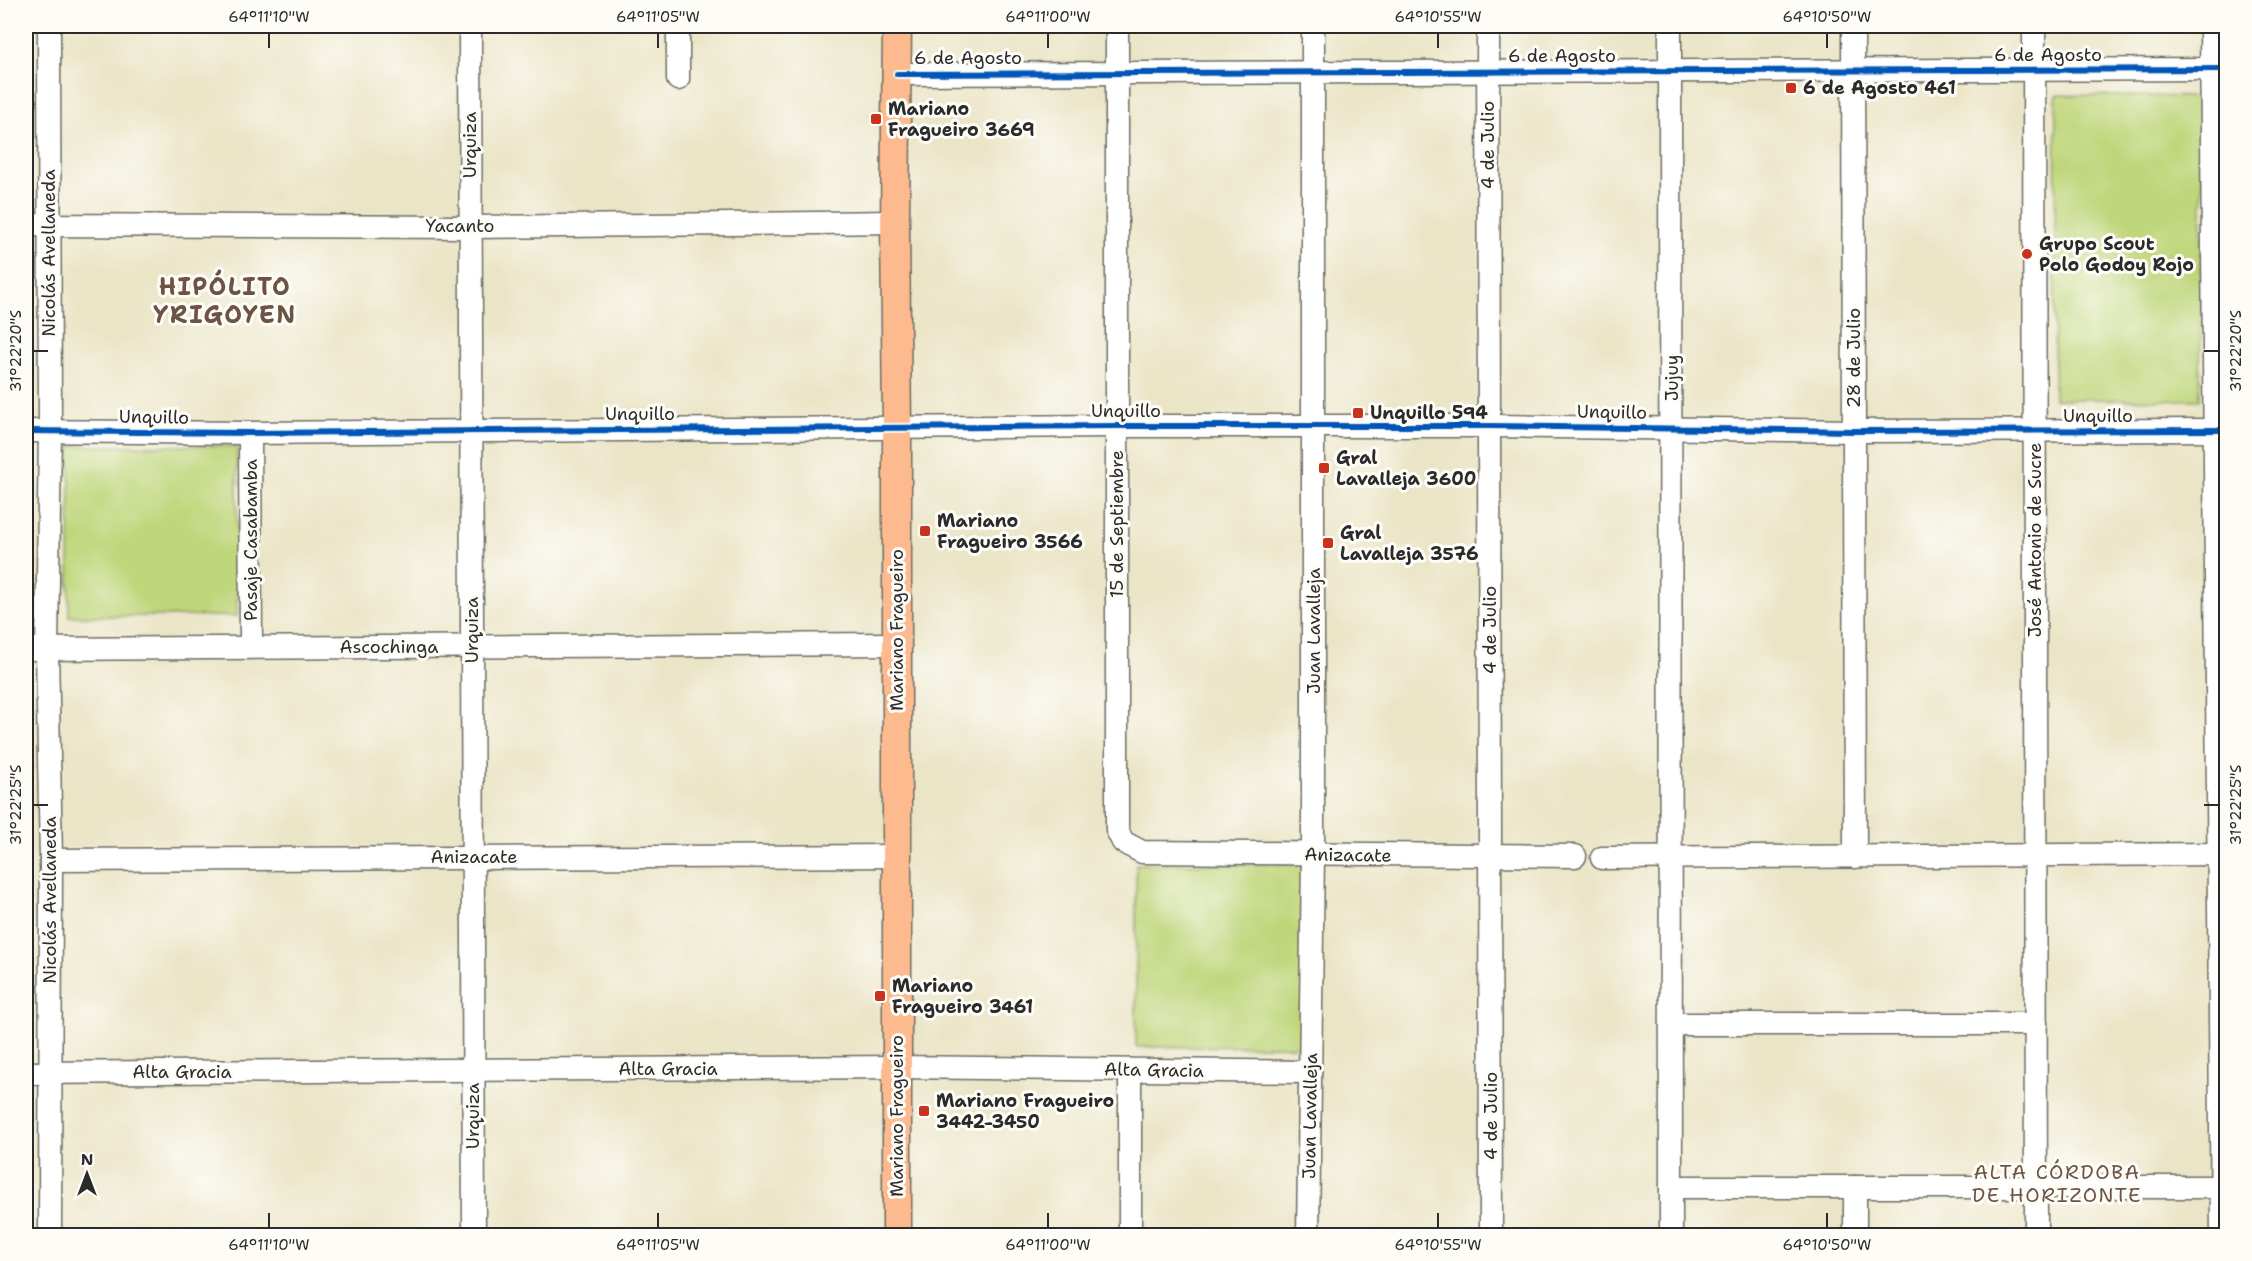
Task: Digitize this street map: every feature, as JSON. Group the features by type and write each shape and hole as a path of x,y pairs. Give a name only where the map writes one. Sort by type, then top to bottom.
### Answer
{"main road":[{"name":"Mariano Fragueiro","path":"897,26 895,222 897,1236"}],"street":[{"name":"Nicolás Avellaneda","path":"49,26 50,430 36,649 51,860 50,1236"},
{"name":"Urquiza","path":"470,26 474,1236"},
{"path":"678,26 678,79"},
{"name":"15 de Septiembre","path":"1117,26 1117,830 1123,842"},
{"name":"Juan Lavalleja","path":"1308,1236 1313,855 1313,26"},
{"name":"4 de Julio","path":"1488,26 1492,856 1491,1236"},
{"name":"Jujuy","path":"1670,26 1671,1236"},
{"name":"28 de Julio","path":"1852,26 1855,856"},
{"name":"José Antonio de Sucre","path":"2034,26 2036,1236"},
{"path":"2211,26 2219,69 2221,430 2218,723 2223,854 2224,1187 2222,1236"},
{"name":"6 de Agosto","path":"897,74 2219,69"},
{"name":"Yacanto","path":"26,225 470,226 895,222"},
{"name":"Unquillo","path":"26,431 250,433 1116,426 1314,428 1489,426 1854,431 2221,430"},
{"name":"Pasaje Casabamba","path":"250,433 251,647"},
{"name":"Ascochinga","path":"36,649 897,644"},
{"name":"Anizacate","path":"1123,842 1142,852 1575,856"},
{"path":"1602,858 2223,854"},
{"name":"Anizacate","path":"51,860 897,856"},
{"path":"1671,1024 2036,1024"},
{"name":"Alta Gracia","path":"26,1073 897,1067 1310,1072"},
{"path":"1130,1070 1130,1236"},
{"path":"1671,1187 2224,1187"},
{"path":"1855,1187 1855,1236"}],"green space":[{"path":"2056,95 2203,97 2200,400 2054,399"},
{"path":"70,446 237,446 237,616 69,616"},
{"path":"1136,864 1305,864 1306,1046 1136,1047"}],"cycle path":[{"path":"897,74 2226,69"},
{"path":"26,431 250,433 1116,426 1489,426 1854,431 2226,430"}],"place":[{"name":"6 de Agosto 461","path":"1791,88"},
{"name":"Mariano Fragueiro 3669","path":"876,119"},
{"name":"Grupo Scout Polo Godoy Rojo","path":"2027,254"},
{"name":"Unquillo 594","path":"1358,413"},
{"name":"Gral Lavalleja 3600","path":"1324,468"},
{"name":"Mariano Fragueiro 3566","path":"925,531"},
{"name":"Gral Lavalleja 3576","path":"1328,543"},
{"name":"Mariano Fragueiro 3461","path":"880,996"},
{"name":"Mariano Fragueiro 3442-3450","path":"924,1111"}],"district":[{"name":"HIPÓLITO YRIGOYEN","path":"225,301"},
{"name":"ALTA CÓRDOBA DE HORIZONTE","path":"2057,1184"}]}
